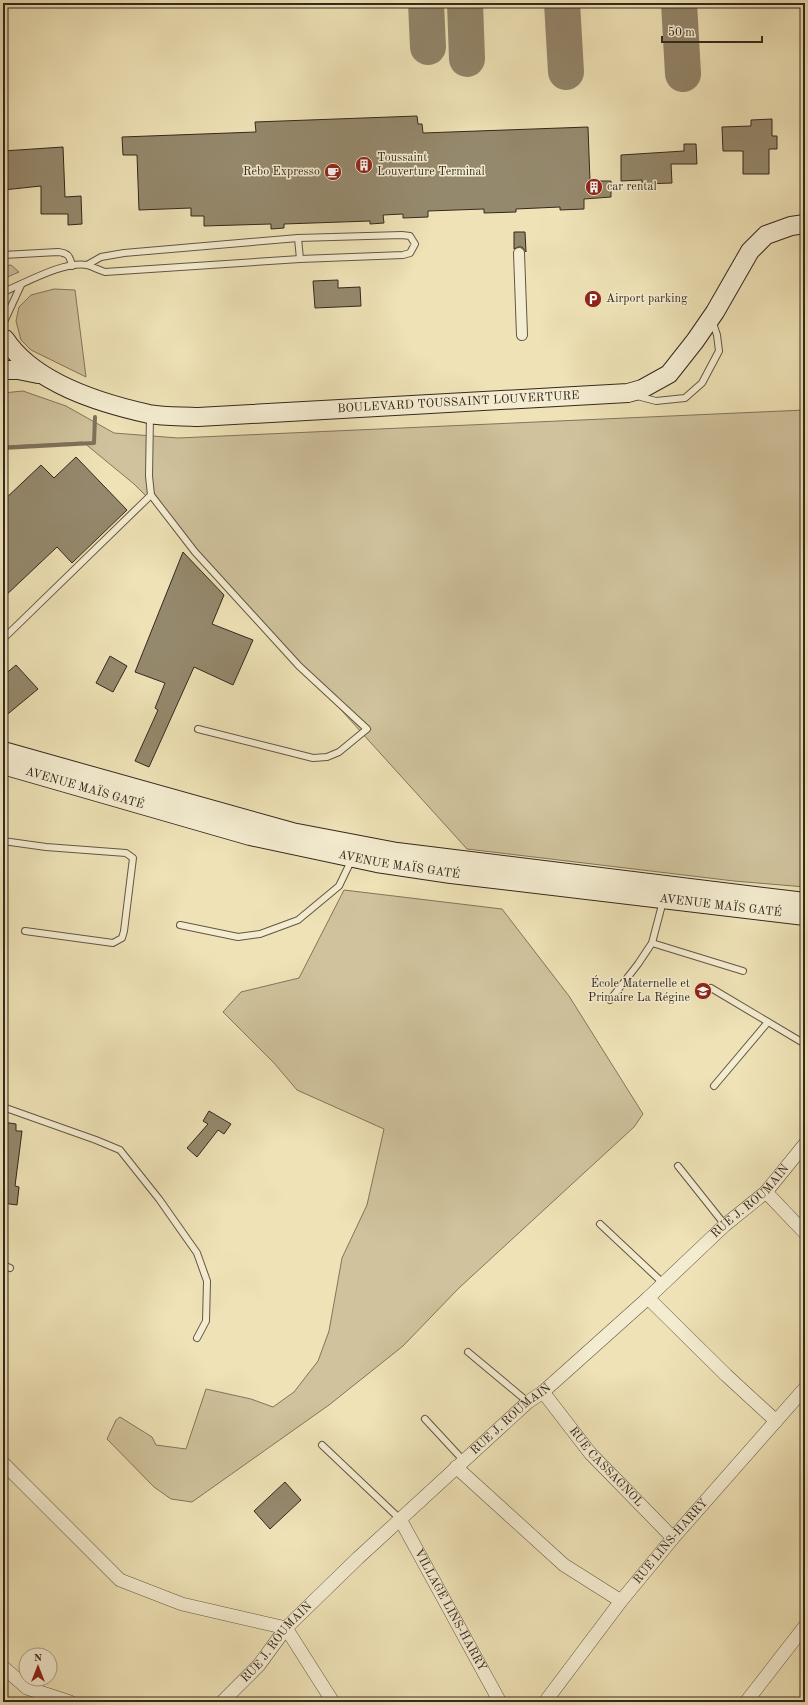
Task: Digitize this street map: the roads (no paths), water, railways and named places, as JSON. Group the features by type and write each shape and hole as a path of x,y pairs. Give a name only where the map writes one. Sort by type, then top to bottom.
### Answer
{"main road":[{"name":"BOULEVARD TOUSSAINT LOUVERTURE","path":"3,370 18,370 39,374 72,390 108,403 150,414 198,417 628,393 642,389 669,374 711,317 750,251 766,235 791,226 805,224"},
{"name":"BOULEVARD TOUSSAINT LOUVERTURE","path":"3,336 14,352 39,374"},
{"name":"AVENUE MAÏS GATÉ","path":"3,751 292,832 389,851 805,902"},
{"name":"AVENUE MAÏS GATÉ","path":"3,765 250,836 377,863 451,874 664,898 805,916"}],"street":[{"path":"519,253 522,335"},
{"name":"RUE J. ROUMAIN","path":"222,1702 259,1665 286,1628 400,1519 528,1402 543,1392 664,1284 725,1225 766,1192 805,1144"},
{"path":"766,1192 805,1233"},
{"path":"648,1298 726,1375 776,1420"},
{"name":"RUE LINS-HARRY","path":"545,1702 621,1601 673,1538 805,1388"},
{"name":"RUE CASSAGNOL","path":"543,1392 590,1453 673,1538"},
{"path":"3,1463 120,1580 182,1604 286,1628 333,1702"},
{"path":"460,1464 564,1565 621,1601"},
{"name":"VILLAGE LINS-HARRY","path":"400,1519 500,1702"},
{"path":"746,1702 805,1626"},
{"path":"3,1667 26,1688 70,1702"}],"lane":[{"path":"3,292 21,285 43,273 72,266 87,265 105,272 300,259 403,255 410,253 414,249 415,244 410,236 402,235 298,238 124,253 101,257 87,265"},
{"path":"298,238 300,259"},
{"path":"3,255 58,252 66,253 70,258 72,266"},
{"path":"3,336 21,285"},
{"path":"628,393 656,401 684,398 702,383 719,351 717,335 711,317"},
{"path":"150,414 149,476 151,495 195,552 299,666 367,729 339,752 327,757 313,758 198,729"},
{"path":"3,639 151,495"},
{"path":"3,841 46,847 126,853 133,858 122,938 113,943 25,931"},
{"path":"180,925 238,937 260,934 298,920 339,886 352,858"},
{"path":"610,1000 652,943 664,898"},
{"path":"652,943 743,971"},
{"path":"711,988 805,1044"},
{"path":"714,1086 768,1022"},
{"path":"3,1107 120,1150 159,1199 197,1253 207,1281 206,1321 196,1338"},
{"path":"678,1166 725,1225"},
{"path":"600,1224 664,1284"},
{"path":"3,1265 10,1268"},
{"path":"468,1352 528,1402"},
{"path":"425,1419 460,1464"},
{"path":"322,1445 400,1519"}],"waterway":[{"path":"3,448 94,443 95,417"}],"place":[{"name":"Toussaint Louverture Terminal","path":"364,165"},
{"name":"Rebo Expresso","path":"333,172"},
{"name":"car rental","path":"594,187"},
{"name":"Airport parking","path":"593,299"},
{"name":"École Maternelle et Primaire La Régine","path":"703,991"}]}
